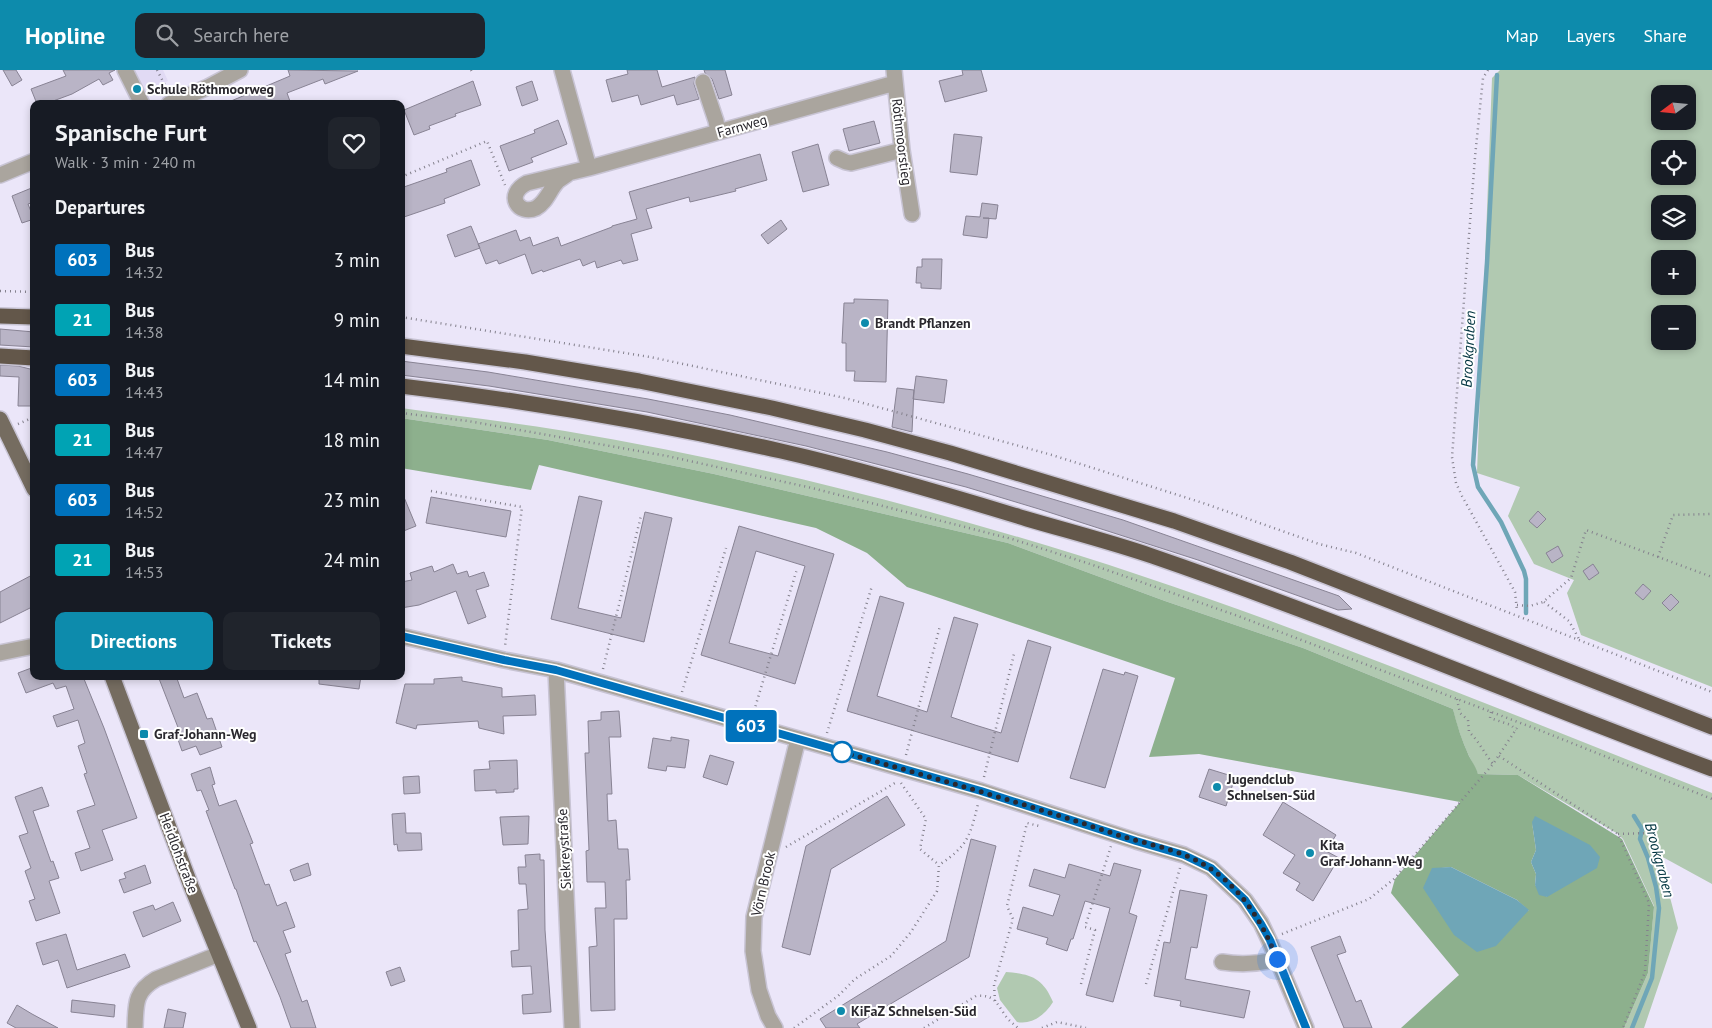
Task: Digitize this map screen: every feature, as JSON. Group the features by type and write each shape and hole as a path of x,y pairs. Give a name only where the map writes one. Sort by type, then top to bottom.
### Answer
{"highway":[{"path":"0,316 30,317"},
{"path":"405,347 525,362 639,381 800,414 950,453 1174,521 1290,562 1712,727"},
{"path":"0,356 30,358"},
{"path":"405,387 526,402 634,422 783,452 948,495 1148,555 1276,600 1601,728 1712,769"}],"main road":[{"path":"0,419 30,481"},
{"name":"Heidlohstraße","path":"114,680 249,1028"}],"street":[{"path":"125,70 140,100"},
{"path":"177,100 240,70"},
{"path":"562,70 589,168"},
{"name":"Farnweg","path":"515,194 518,187 527,182 589,168 718,132 894,77"},
{"name":"Röthmoorstieg","path":"894,77 902,150 912,214"},
{"path":"703,82 718,132"},
{"path":"837,158 852,163 902,150"},
{"path":"0,175 30,163"},
{"path":"515,194 516,202 522,208 529,210 537,207 559,180 569,173"},
{"path":"405,637 556,670 600,682 981,791 1184,855 1211,868 1245,900 1270,940 1306,1028"},
{"path":"0,653 30,647"},
{"name":"Siekreystraße","path":"556,670 572,1028"},
{"name":"Vörn Brook","path":"776,1028 768,1016 759,990 753,951 754,917 798,740"},
{"path":"135,1028 137,998 141,990 156,979 219,954"},
{"path":"1222,962 1248,964 1265,963 1277,959"}],"path":[{"path":"157,70 170,100"},
{"path":"1488,70 1483,78 1475,157 1452,457 1456,483 1515,592 1517,611"},
{"path":"405,176 487,141 506,186 515,194"},
{"path":"0,291 30,292"},
{"path":"405,413 468,421 668,456 812,488 1012,539 1238,616 1491,712 1712,799"},
{"path":"431,491 522,507 504,660"},
{"path":"1658,557 1673,515 1712,514"},
{"path":"600,682 641,516"},
{"path":"1516,605 1530,606 1544,602 1571,578 1586,530 1712,577"},
{"path":"678,705 726,548"},
{"path":"750,726 797,568"},
{"path":"823,747 872,586"},
{"path":"1544,602 1569,621 1580,640"},
{"path":"1492,606 1712,692"},
{"path":"938,864 955,854 970,834 1014,654"},
{"path":"1457,699 1460,713 1468,720 1468,732 1477,739 1482,752 1493,764"},
{"path":"1270,940 1370,898 1394,879 1493,764 1516,729 1511,725 1490,718 1491,712"},
{"path":"1499,756 1618,834 1649,903 1645,972 1623,1028"},
{"path":"899,781 926,818 920,849 938,864"},
{"path":"995,1001 994,985 1013,919 1007,906 1027,823 1044,828"},
{"path":"1618,834 1649,833"},
{"path":"1081,984 1095,930 1085,927 1114,834"},
{"path":"1146,984 1184,855"},
{"path":"794,1028 838,996 855,979 891,956 911,932 937,891 938,864"},
{"path":"924,1028 976,996 986,996 995,1001 1009,1020 1018,1028"},
{"path":"1042,1028 1057,1022 1086,1028"}],"shaded area":[{"name":"Schule Röthmoorweg","path":"116,70 163,70 168,81 130,97"}],"green space":[{"path":"1500,70 1712,70 1712,687 1581,635 1567,593 1574,580 1534,564 1508,516 1520,487 1477,473 1492,78"},
{"path":"405,409 545,428 638,444 855,492 1069,552 1284,626 1427,680 1712,793 1712,884 1659,855 1678,928 1644,1028 1624,1028 1648,973 1654,906 1623,839 1618,834 1518,775 1478,774 1463,742 1453,709 1303,648 1165,601 1008,543 714,474 548,440 405,419"},
{"path":"405,419 548,440 714,474 1008,543 1165,601 1303,648 1453,709 1464,745 1478,774 1518,775 1622,839 1654,907 1648,973 1624,1028 1401,1028 1459,975 1391,893 1395,879 1460,802 1199,754 1149,757 1175,678 907,587 867,553 816,528 539,465 531,490 405,469","holes":["1532,822 1547,897 1535,885 1536,874 1531,862 1536,850","1451,867 1517,900 1529,911 1432,869"]},
{"path":"1006,972 1029,976 1045,987 1053,1002 1042,1015 1028,1022 1017,1022 1000,1000 997,988"}],"water":[{"path":"1535,816 1590,845 1600,857 1597,868 1547,897 1539,895 1535,885 1536,874 1531,862 1536,850 1532,822"},
{"path":"1451,867 1517,900 1529,910 1496,946 1477,952 1454,935 1423,888 1432,868"}],"building":[{"path":"3,70 16,70 22,80 12,86"},
{"path":"63,70 115,70 109,73 113,80 103,85 99,79 72,94 56,100 35,100 31,89 66,76"},
{"path":"288,70 358,71 325,84 323,79 287,93 290,100 233,100 290,76"},
{"path":"627,70 657,70 662,87 695,77 694,84 699,99 677,105 674,95 641,105 638,95 612,102 606,80 628,74"},
{"path":"704,70 725,70 732,95 719,99 712,79"},
{"path":"962,70 981,70 987,91 945,102 939,81 963,75"},
{"path":"473,81 481,105 455,114 456,116 429,126 430,129 414,135 405,110"},
{"path":"532,81 538,100 522,106 516,87"},
{"path":"558,120 567,144 531,158 533,162 509,171 500,146 535,133 534,130"},
{"path":"874,121 880,143 849,151 843,129"},
{"path":"954,134 982,137 977,175 950,172"},
{"path":"818,144 829,185 803,192 792,152"},
{"path":"760,154 767,180 735,189 736,191 690,202 689,197 646,209 652,228 631,234 638,260 623,264 621,260 597,268 595,261 583,266 580,259 532,274 525,254 499,264 497,260 486,264 478,244 516,230 520,241 530,237 533,246 558,237 561,246 612,226 637,219 629,192"},
{"path":"471,160 480,185 444,199 445,203 405,217 405,187 447,172 446,169"},
{"path":"30,189 30,203 28,204 30,220 22,223 12,196"},
{"path":"982,203 998,205 996,219 989,218 987,238 963,235 966,216 980,217"},
{"path":"781,220 787,229 768,244 761,235"},
{"path":"471,226 480,248 455,257 447,235"},
{"path":"922,259 942,259 941,289 921,288 921,283 916,283 917,267 922,267"},
{"name":"Brandt Pflanzen","path":"854,299 888,300 886,382 854,381 855,371 846,371 846,343 842,343 844,303 854,303"},
{"path":"0,329 30,332 30,347 0,345"},
{"path":"405,362 488,372 648,399 730,415 887,452 1123,520 1339,596 1352,609 1338,610 1198,560 966,487 806,446 647,412 489,386 405,376"},
{"path":"0,365 30,369 30,406 18,406 19,377 0,376"},
{"path":"916,376 947,380 944,403 913,399"},
{"path":"897,388 914,390 912,432 892,427"},
{"path":"579,496 602,501 578,608 621,618 645,512 672,518 644,642 551,619"},
{"path":"431,497 511,511 506,537 426,523"},
{"path":"405,500 416,526 405,530"},
{"path":"1538,511 1546,519 1537,528 1529,521"},
{"path":"739,526 834,554 795,684 701,655","holes":["756,551 805,566 778,656 729,643"]},
{"path":"1558,546 1563,556 1552,563 1546,553"},
{"path":"453,564 457,574 467,571 469,577 484,572 489,586 476,590 486,617 468,624 456,591 419,605 405,607 405,581 412,580 410,573 432,566 434,572"},
{"path":"1593,564 1599,573 1589,580 1583,571"},
{"path":"30,576 30,608 0,623 0,592"},
{"path":"1643,584 1651,591 1643,600 1635,593"},
{"path":"1671,594 1679,602 1670,611 1662,603"},
{"path":"880,596 904,603 877,696 927,712 954,617 978,624 951,717 975,725 1001,733 1028,640 1051,647 1018,762 847,711"},
{"path":"30,668 30,680 84,680 137,818 102,830 113,860 81,871 75,853 90,848 77,811 95,805 84,774 87,773 78,746 85,743 78,720 57,727 53,716 74,709 66,686 56,689 53,683 26,693 18,673"},
{"path":"1103,669 1124,675 1125,672 1138,676 1105,788 1070,778"},
{"path":"462,677 462,681 502,688 502,697 535,695 536,715 503,716 504,734 479,728 478,721 417,725 416,729 396,723 405,684 434,684 434,679"},
{"path":"160,680 177,680 184,698 197,693 207,719 212,718 222,747 200,755 196,746 182,751 175,731 179,730"},
{"path":"319,680 360,680 359,689 319,684"},
{"path":"619,711 621,737 609,737 612,794 607,794 608,821 616,820 618,849 628,849 630,880 626,880 627,919 614,919 615,1010 591,1011 589,947 597,946 595,908 606,908 605,882 587,882 586,851 589,850 585,753 589,753 588,721 601,720 601,712"},
{"path":"671,737 689,740 685,768 667,766 666,771 648,768 653,738 671,741"},
{"path":"710,755 734,762 727,785 703,777"},
{"path":"517,760 518,789 514,789 514,792 496,793 496,790 475,791 474,770 490,769 489,761"},
{"path":"210,767 215,784 212,785 219,806 236,800 253,843 250,844 265,885 269,884 277,906 286,902 295,927 283,931 291,952 285,954 302,1002 307,1000 316,1028 291,1028 256,941 254,942 206,811 209,810 201,790 197,791 191,774"},
{"name":"Jugendclub Schnelsen-Süd","path":"1209,769 1235,777 1226,806 1199,797"},
{"path":"419,776 420,793 404,794 403,777"},
{"path":"42,787 49,806 33,811 51,862 53,861 59,878 49,881 60,913 36,921 29,901 35,899 25,871 31,868 19,836 28,833 15,797"},
{"path":"887,796 905,825 831,869 810,955 782,947 806,846"},
{"name":"Kita Graf-Johann-Weg","path":"1283,802 1336,835 1326,851 1339,858 1313,901 1296,890 1300,883 1283,873 1295,855 1263,835"},
{"path":"405,813 406,833 421,833 422,850 398,851 397,844 394,845 392,814"},
{"path":"529,816 528,844 503,845 500,817"},
{"path":"971,839 996,846 969,957 857,1024 860,1028 826,1028 820,1019 946,941"},
{"path":"540,854 540,860 544,860 545,930 551,1012 523,1014 522,995 533,994 531,966 512,967 511,951 519,950 518,910 528,909 526,884 519,884 518,867 526,867 525,855"},
{"path":"308,863 311,875 294,881 290,870"},
{"path":"1114,863 1141,870 1129,913 1137,916 1113,1002 1086,995 1110,908 1085,901 1073,939 1071,939 1067,951 1046,944 1048,938 1017,929 1023,907 1053,916 1060,895 1029,886 1034,869 1065,878 1069,864 1110,876"},
{"path":"145,865 151,883 124,893 119,880 126,878 124,873"},
{"path":"1180,890 1207,895 1197,948 1191,947 1185,979 1250,991 1244,1018 1180,1006 1181,1001 1154,996 1164,942 1170,943"},
{"path":"173,902 181,921 143,937 133,912 153,905 155,910"},
{"path":"66,934 77,970 125,954 130,967 67,988 58,960 43,965 36,943"},
{"path":"1340,936 1346,952 1337,955 1356,1002 1361,1000 1372,1028 1344,1028 1311,947"},
{"path":"400,967 405,981 391,986 386,972"},
{"path":"72,1000 115,1005 114,1017 71,1012"},
{"path":"17,1005 58,1028 16,1028 7,1023"},
{"path":"168,1009 186,1013 183,1028 164,1028"}],"waterway":[{"name":"Brookgraben","path":"1497,75 1487,263 1473,465 1478,487 1501,522 1524,571 1526,579 1526,613"},
{"name":"Brookgraben","path":"1632,1028 1652,978 1659,908 1656,887 1648,858 1640,839 1642,829 1634,816"}],"bus line":[{"name":"603","path":"405,637 556,670 981,791 1184,855 1211,868 1245,900 1270,940 1306,1028"}],"place":[{"name":"Schule Röthmoorweg","path":"137,89"},
{"name":"Brandt Pflanzen","path":"865,323"},
{"name":"Graf-Johann-Weg","path":"144,734"},
{"name":"Jugendclub Schnelsen-Süd","path":"1217,787"},
{"name":"Kita Graf-Johann-Weg","path":"1310,853"},
{"name":"KiFaZ Schnelsen-Süd","path":"841,1011"}],"route":[{"path":"842,752 838,751 981,791 1184,855 1211,868 1245,900 1270,940 1277,959"}]}
